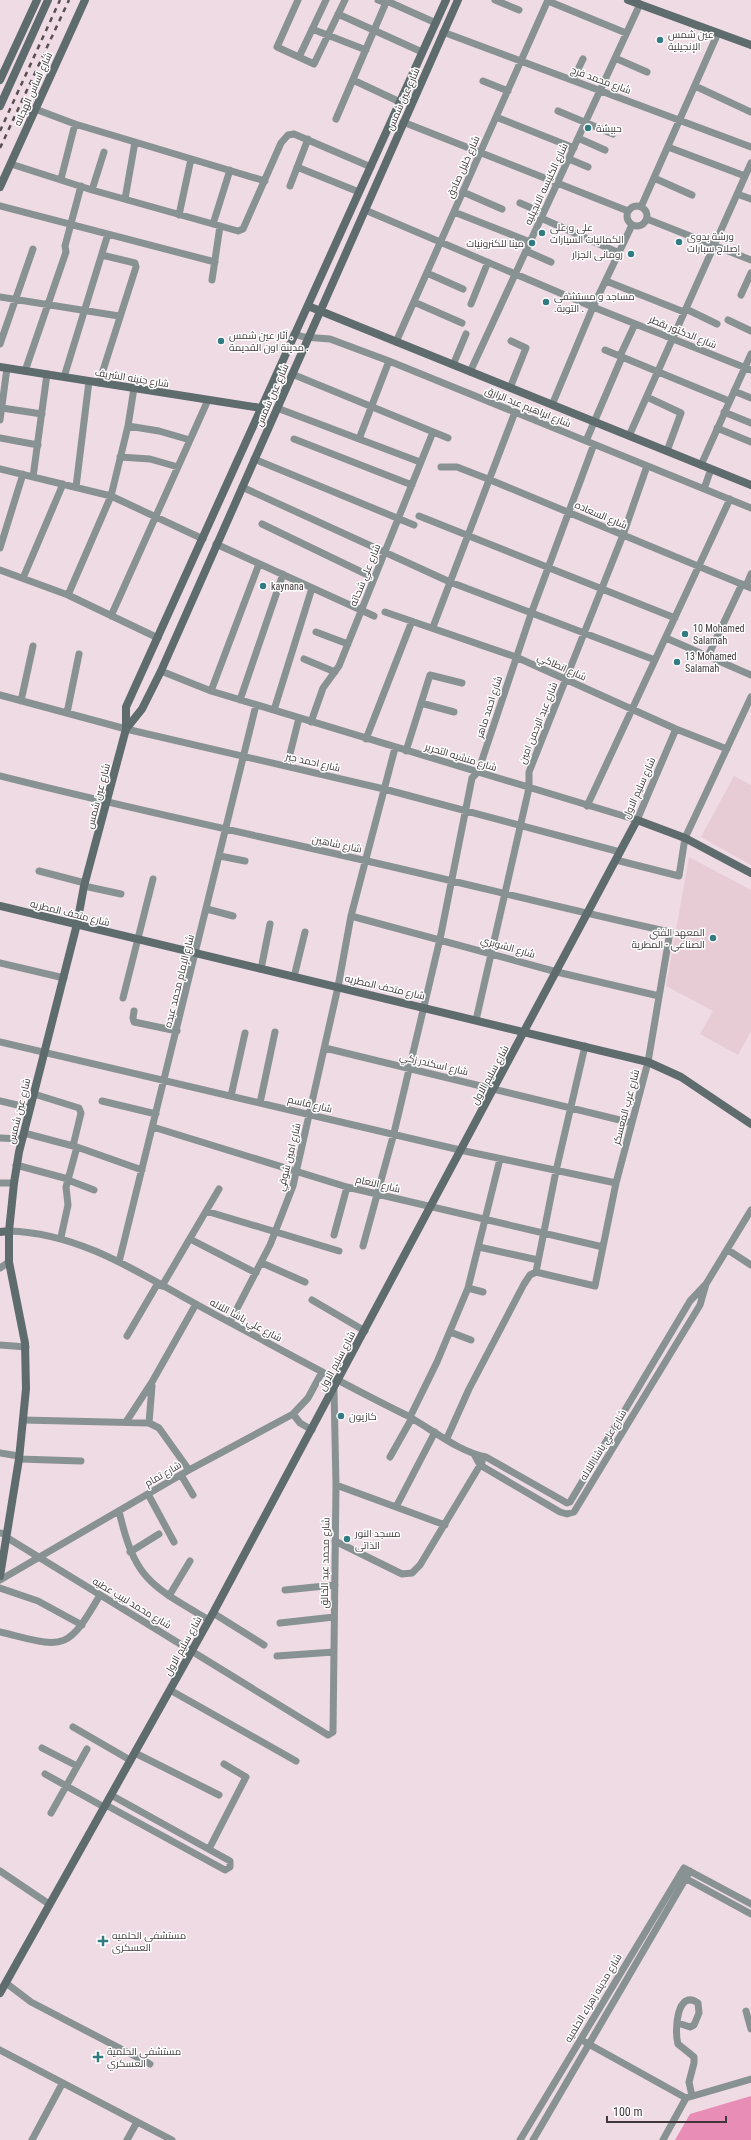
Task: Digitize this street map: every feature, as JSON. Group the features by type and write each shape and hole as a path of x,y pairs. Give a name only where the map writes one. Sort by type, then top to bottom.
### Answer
{"main road":[{"path":"0,80 37,0"},
{"path":"0,106 48,0"},
{"name":"شارع اساس الهجانه","path":"0,187 85,0"},
{"name":"شارع عين شمس","path":"0,1576 4,1535 19,1458 26,1389 26,1347 9,1262 9,1231 16,1165 64,978 77,924 84,885 126,729 126,707 446,0"},
{"name":"شارع عين شمس","path":"126,729 139,714 161,671 458,0"},
{"path":"628,0 751,45"},
{"name":"شارع ابراهيم عبد الرازق","path":"308,306 751,485"},
{"name":"شارع جنينه الشريف","path":"4,368 261,408"},
{"name":"شارع منشيه التحرير","path":"637,820 685,838 751,873"},
{"name":"شارع سليم الاول","path":"0,1993 211,1616 334,1390 430,1205 525,1032 637,820"},
{"name":"شارع متحف المطريه","path":"0,906 294,977 423,1006 648,1062 676,1074 751,1124"},
{"name":"شارع علي باشا اللاله","path":"0,1232 9,1231"}],"street":[{"path":"298,0 276,47 314,64 345,0"},
{"path":"299,57 326,0"},
{"path":"378,0 387,2 436,23"},
{"path":"496,0 507,2 519,10"},
{"path":"548,0 626,33"},
{"name":"شارع خليل صادق","path":"396,342 548,0"},
{"path":"336,119 387,2"},
{"name":"شارع الكنيسه الانجيليه","path":"470,372 640,4"},
{"path":"338,14 374,32 422,52"},
{"path":"312,29 366,50"},
{"name":"شارع محمد فرج","path":"443,32 751,147"},
{"path":"641,207 718,33"},
{"path":"615,58 647,72"},
{"path":"574,80 583,59"},
{"path":"353,80 400,102"},
{"path":"483,81 508,91"},
{"path":"695,86 751,112"},
{"path":"36,109 75,124 265,181"},
{"path":"558,111 613,134"},
{"path":"496,117 574,148"},
{"path":"403,122 628,211"},
{"path":"60,179 75,124"},
{"path":"11,164 92,190 238,231 244,228 284,138 294,134 371,167"},
{"path":"578,138 606,150"},
{"path":"290,186 308,140"},
{"path":"125,199 135,142"},
{"path":"668,147 745,176"},
{"path":"92,190 104,152"},
{"path":"179,215 191,158"},
{"path":"569,159 588,167"},
{"path":"629,436 751,163"},
{"path":"297,167 359,192"},
{"path":"212,280 215,262 216,225 230,170"},
{"path":"654,178 692,195"},
{"path":"25,371 66,252 65,246 70,224 81,186"},
{"path":"463,192 502,209"},
{"path":"737,194 751,199"},
{"path":"520,204 619,253"},
{"path":"0,206 215,262"},
{"path":"632,207 641,207 646,211 647,219 641,226 632,225 627,221 628,211 632,207"},
{"name":"شارع الدكتور بقطر","path":"364,210 635,324 748,368"},
{"path":"454,212 530,242"},
{"path":"647,219 751,260"},
{"path":"552,404 594,307 632,225"},
{"path":"64,377 83,310 108,234"},
{"path":"0,344 32,249"},
{"path":"526,251 551,262"},
{"path":"98,383 136,264 102,255"},
{"path":"471,304 488,262"},
{"path":"427,273 463,289"},
{"path":"741,295 751,273"},
{"path":"606,281 717,324"},
{"path":"0,297 119,316"},
{"path":"414,302 462,322"},
{"path":"728,320 751,331"},
{"path":"586,441 635,324"},
{"name":"شارع ابراهيم عبد الرازق","path":"294,334 330,339 389,361 751,508"},
{"path":"453,365 466,334"},
{"path":"510,388 526,348 511,342"},
{"path":"605,350 729,401"},
{"path":"700,465 729,401 748,368 751,354"},
{"path":"360,439 389,361"},
{"path":"0,420 4,368"},
{"path":"33,477 48,374"},
{"path":"292,374 448,438"},
{"path":"76,487 89,381"},
{"path":"68,595 110,496 128,426 134,388"},
{"path":"734,391 751,398"},
{"path":"647,396 682,414 667,451"},
{"path":"111,616 208,400"},
{"path":"2,408 42,414"},
{"path":"277,408 420,462"},
{"path":"432,627 515,412"},
{"path":"724,412 751,423"},
{"path":"128,426 190,440"},
{"path":"717,428 751,442"},
{"name":"شارع علي شحاته","path":"311,722 323,688 338,668 433,432"},
{"path":"0,438 38,445"},
{"path":"294,439 412,485"},
{"name":"شارع احمد ماهر","path":"363,1246 394,1133 408,1068 440,939 467,811 472,778 478,772 530,614 570,513 594,444"},
{"path":"120,457 150,460 178,467"},
{"path":"254,459 414,525"},
{"name":"شارع عبد الرحمن امين","path":"476,1020 530,788 529,772 623,535 647,466"},
{"name":"شارع السعاده","path":"441,467 457,468 488,479 746,586"},
{"path":"0,469 110,496 203,539"},
{"path":"704,489 711,469"},
{"path":"0,548 23,474"},
{"path":"23,578 63,484"},
{"path":"242,488 384,554 450,582 530,614 655,660"},
{"path":"587,806 730,499"},
{"path":"419,516 675,618"},
{"path":"262,524 374,578"},
{"path":"216,544 374,616"},
{"path":"211,691 259,564"},
{"path":"0,570 68,595 158,638"},
{"path":"240,700 283,574"},
{"path":"708,656 751,574"},
{"path":"274,710 312,588"},
{"name":"شارع انطاكي","path":"385,612 516,657 632,710 727,749"},
{"path":"366,739 412,621"},
{"path":"316,632 348,644"},
{"path":"666,638 751,675"},
{"path":"20,700 33,646"},
{"path":"67,713 79,654"},
{"path":"304,659 335,672"},
{"name":"شارع منشيه التحرير","path":"161,671 211,691 395,748 637,820"},
{"path":"406,751 429,676 431,674 462,683"},
{"name":"شارع احمد جبر","path":"0,695 126,729 384,789 467,811 618,856 679,876 685,838"},
{"path":"685,838 751,697"},
{"path":"420,703 454,712"},
{"name":"شارع الإمام محمد عبده","path":"119,1262 256,705"},
{"path":"287,766 299,718"},
{"name":"شارع سليم الاول","path":"637,820 676,729"},
{"name":"شارع امين شوقي","path":"230,1322 262,1263 287,1206 310,1114 352,916 395,748"},
{"name":"شارع شاهين","path":"0,776 106,803 453,881 505,895 670,932"},
{"path":"220,856 245,862"},
{"path":"39,871 84,885 121,894"},
{"path":"123,998 153,879"},
{"path":"207,909 234,916"},
{"name":"شارع الشوبري","path":"352,916 557,972 659,996"},
{"path":"261,969 270,924"},
{"path":"294,977 305,932"},
{"name":"شارع غرب المعسكر","path":"536,1272 595,1286 616,1183 648,1062 670,932"},
{"path":"0,963 64,978"},
{"path":"134,1011 134,1022 177,1031"},
{"path":"260,1103 275,1032"},
{"path":"231,1096 245,1033"},
{"name":"شارع قاسم","path":"0,1042 394,1133 460,1150 616,1183"},
{"path":"447,1438 469,1389 524,1284 530,1276 536,1272 556,1171 586,1046"},
{"name":"شارع اسكندر زكي","path":"324,1048 494,1088 632,1123"},
{"path":"34,1094 79,1108 81,1113 66,1191 68,1205 61,1238"},
{"path":"0,1101 30,1108"},
{"path":"102,1101 156,1114"},
{"name":"شارع النعام","path":"153,1127 347,1187 430,1205 603,1247"},
{"path":"0,1138 23,1136 75,1146 142,1170"},
{"path":"390,1457 411,1418 468,1288 500,1158"},
{"path":"16,1165 68,1180 94,1190"},
{"path":"0,1183 14,1183"},
{"path":"334,1235 347,1187"},
{"path":"128,1336 190,1239 219,1189"},
{"name":"شارع علي باشا اللاله","path":"9,1231 41,1233 61,1238 119,1262 338,1381 411,1418 474,1454 486,1457 565,1502 570,1502 690,1301 706,1284 751,1210"},
{"path":"206,1212 339,1250"},
{"path":"190,1239 256,1273"},
{"path":"479,1247 538,1260"},
{"path":"728,1250 751,1266"},
{"path":"1,1266 9,1262"},
{"path":"262,1263 305,1282"},
{"name":"شارع علي باشا اللاله","path":"480,1465 560,1512 567,1514 574,1512 700,1305 706,1284"},
{"path":"468,1288 483,1292"},
{"path":"312,1300 364,1330"},
{"path":"126,1422 152,1382 196,1304"},
{"path":"450,1332 471,1340"},
{"path":"0,1345 26,1347"},
{"name":"شارع تمام","path":"0,1580 189,1470 293,1414 308,1398 322,1372"},
{"path":"149,1422 152,1382"},
{"name":"شارع محمد عبد الخالق","path":"330,1734 333,1732 335,1585 336,1486 334,1390"},
{"path":"293,1414 300,1423 312,1430"},
{"path":"23,1420 149,1422 158,1428 189,1470"},
{"path":"396,1507 435,1432"},
{"path":"0,1453 19,1458 81,1461"},
{"path":"474,1454 480,1465"},
{"path":"335,1541 402,1574 412,1573 420,1565 486,1457"},
{"path":"181,1475 193,1495"},
{"path":"521,1489 526,1480"},
{"path":"336,1486 445,1525"},
{"path":"148,1494 174,1542"},
{"path":"119,1511 130,1552 147,1579 169,1596 211,1616 264,1645"},
{"path":"130,1552 159,1534"},
{"name":"شارع محمد لبيب عطيه","path":"4,1535 191,1652 330,1734"},
{"path":"169,1596 190,1561"},
{"path":"285,1590 335,1585"},
{"path":"0,1588 38,1601 82,1625"},
{"path":"0,1632 48,1644 68,1639 82,1625 100,1595"},
{"path":"280,1623 334,1617"},
{"path":"276,1656 334,1652"},
{"path":"170,1690 296,1761"},
{"path":"73,1727 132,1757 219,1795"},
{"path":"42,1748 77,1766"},
{"path":"51,1813 87,1749"},
{"path":"209,1849 246,1777 224,1764"},
{"path":"45,1774 225,1870 228,1869 230,1861 111,1795"},
{"name":"شارع مدينه زهراء الحلميه","path":"533,2140 589,2044 687,1869 751,1904"},
{"path":"0,1871 49,1904"},
{"path":"683,1876 751,1914"},
{"name":"شارع مدينه زهراء الحلميه","path":"520,2140 580,2039 683,1876"},
{"path":"6,1983 31,2002 150,2064"},
{"path":"746,2010 751,2028"},
{"path":"663,2140 689,2097 689,2082 694,2063 694,2056 678,2044 676,2038 678,2023"},
{"path":"580,2039 689,2097 751,2079"},
{"path":"0,2050 62,2084 172,2140"},
{"path":"32,2140 62,2084"},
{"path":"127,2140 137,2122"}],"shaded area":[{"path":"734,776 751,785 751,865 701,837"},
{"name":"المعهد الفني الصناعي - المطرية","path":"689,857 751,890 751,1031 738,1055 700,1034 713,1011 666,986"},
{"path":"751,2096 751,2140 675,2140 690,2114"}],"railway":[{"path":"0,131 60,0"},
{"path":"0,148 69,0"}],"place":[{"name":"عين شمس الإنجيلية","path":"660,40"},
{"name":"حبيشة","path":"588,128"},
{"name":"على و على الكماليات السيارات","path":"542,233"},
{"name":"ورشة بدوى إصلاح سبارات","path":"679,242"},
{"name":"مينا للكنرونيات","path":"532,243"},
{"name":"رومانى الجزار","path":"631,254"},
{"name":"مساجد و مستشفى .التوبة .","path":"546,302"},
{"name":"آثار عين شمس . مدينة اون القديمة .","path":"221,341"},
{"name":"kaynana","path":"263,586"},
{"name":"10 Mohamed Salamah","path":"685,634"},
{"name":"13 Mohamed Salamah","path":"677,662"},
{"name":"المعهد الفني الصناعي - المطرية","path":"713,938"},
{"name":"كازيون","path":"341,1416"},
{"name":"مسجد النور الذاتى","path":"347,1539"},
{"name":"مستشفى الحلميه العسكرى","path":"103,1941"},
{"name":"مستشفي الحلمية العسكري","path":"98,2057"}]}
